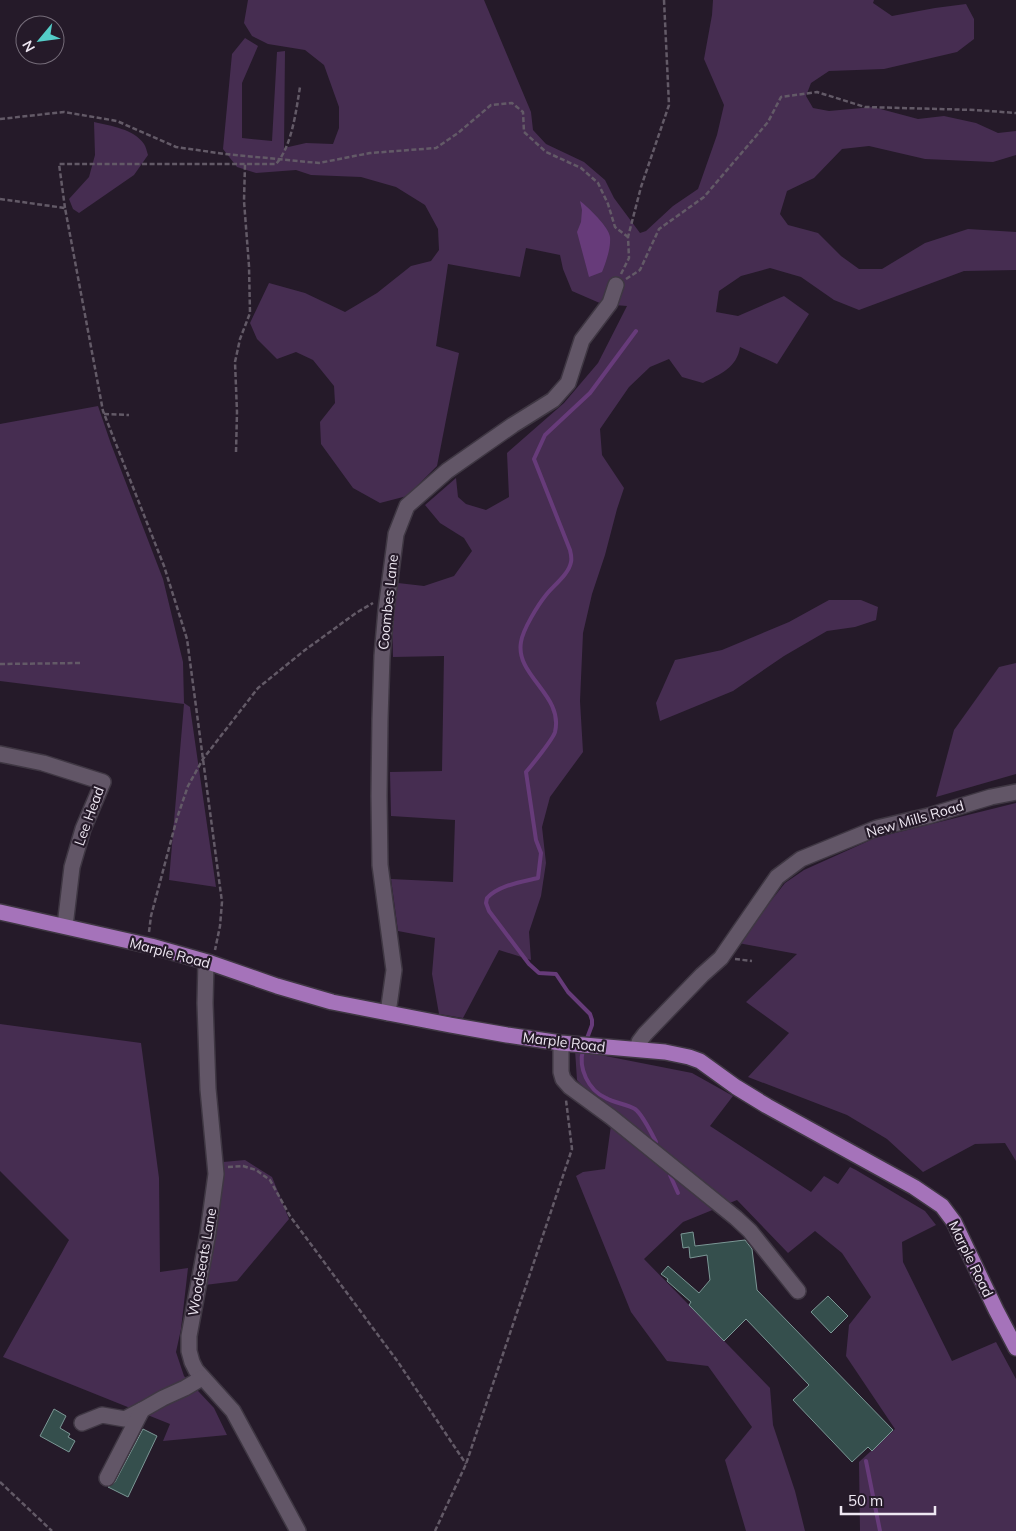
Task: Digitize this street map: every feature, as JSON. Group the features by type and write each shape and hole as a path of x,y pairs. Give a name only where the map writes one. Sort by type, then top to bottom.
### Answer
{"main road":[{"name":"Marple Road","path":"0,912 147,945 332,1002 450,1025 569,1044 665,1052 700,1061 736,1087 767,1106 914,1187 942,1206 954,1222 1016,1348"}],"street":[{"name":"Coombes Lane","path":"388,1013 394,970 380,865 379,796 382,656 396,534 407,506 447,471 553,400 568,383 582,340 610,303 616,285"},
{"name":"Lee Head","path":"0,754 44,763 103,782 83,829 72,866 65,926"},
{"name":"New Mills Road","path":"638,1049 639,1042 645,1034 721,958 777,877 801,859 877,828 1016,792"},
{"name":"Woodseats Lane","path":"209,963 205,1003 208,1089 216,1174 208,1233 189,1336 189,1351 192,1362 202,1378 233,1412 298,1531"},
{"path":"569,1044 560,1072 570,1087 611,1117 736,1218 750,1231 798,1291"},
{"path":"82,1423 102,1415 125,1419 202,1378"},
{"path":"107,1478 142,1410"}],"path":[{"path":"616,285 629,258 628,237 641,187 669,105 664,0"},
{"path":"209,963 220,926 222,902 187,639 164,566 104,414 65,208 59,164 276,164 283,156 295,119 300,87"},
{"path":"616,285 640,270 659,229 704,197 768,122 780,97 817,92 865,107 1016,113"},
{"path":"0,119 64,112 117,121 176,148 318,163 370,153 436,148 458,133 491,105 512,103 522,112 524,132 546,152 581,168 598,182 608,204 615,227 628,237"},
{"path":"236,452 236,362 240,339 250,313 244,164"},
{"path":"0,198 65,208"},
{"path":"104,414 129,414"},
{"path":"147,945 151,916 177,818 188,786 203,759 258,688 356,612 388,594"},
{"path":"0,664 81,663"},
{"path":"435,1531 466,1464 572,1149 563,1079"},
{"path":"215,1167 243,1166 256,1170 270,1180 290,1216 398,1362 466,1464"},
{"path":"0,1482 52,1531"}],"shaded area":[{"path":"248,0 484,0 531,112 533,130 546,144 584,162 605,180 614,198 640,233 646,231 673,206 698,189 717,135 724,105 704,59 713,0 874,0 873,3 892,16 966,4 974,19 974,39 957,52 884,69 829,71 811,83 806,96 813,108 829,111 873,107 918,119 944,116 976,123 998,133 1016,131 1016,155 993,162 925,159 869,146 842,149 814,178 787,191 780,214 788,225 818,233 841,256 859,269 882,269 925,243 968,229 1016,232 1016,270 964,271 859,310 834,300 801,277 770,268 741,276 719,291 716,312 738,316 784,296 809,314 777,364 740,347 735,360 727,369 703,383 682,377 669,359 650,367 629,387 600,429 602,455 624,488 592,594 583,633 580,701 583,752 550,797 542,827 546,863 541,896 529,932 531,960 499,950 463,1018 439,1014 432,974 435,938 398,931 391,879 453,882 455,820 391,816 390,772 442,771 444,656 393,657 392,618 398,583 424,586 454,576 472,551 464,538 440,523 425,505 456,478 458,497 466,504 486,510 509,497 507,453 564,403 598,363 627,306 602,304 572,291 563,269 560,255 526,248 520,277 448,264 436,346 459,353 437,466 407,496 380,503 353,488 321,444 320,422 335,403 334,386 313,360 296,352 277,359 257,339 250,323 269,283 305,293 345,312 377,293 411,266 431,261 439,250 438,229 425,205 396,187 361,177 311,175 296,170 256,173 237,167 223,149 232,54 245,38 258,46 242,83 242,138 272,141 277,52 285,51 284,148 306,143 333,144 339,128 339,107 324,65 305,50 268,44 252,36 244,23"},
{"path":"94,122 122,129 134,135 144,144 148,155 134,175 79,213 73,209 69,199 89,177 95,155"},
{"path":"580,201 593,212 610,237 607,259 602,272 589,277 577,232 581,222 582,210"},
{"path":"98,406 163,579 183,662 184,703 190,707 216,887 169,880 184,704 0,681 0,424"},
{"path":"829,600 861,600 878,607 876,620 855,627 827,631 784,656 733,691 660,721 656,703 675,660 722,650 789,622"},
{"path":"1016,663 1016,774 936,797 954,730 999,667"},
{"path":"1016,803 1016,1161 1005,1143 975,1144 923,1172 887,1139 847,1115 748,1077 789,1033 746,1002 797,954 738,943 785,883 804,870 875,838"},
{"path":"0,1024 141,1043 159,1178 160,1272 188,1268 181,1329 176,1352 184,1376 214,1408 227,1435 163,1441 170,1424 3,1357 69,1240 0,1171"},
{"path":"575,1050 692,1073 733,1096 710,1126 811,1192 824,1176 838,1184 850,1167 925,1211 936,1225 902,1242 903,1262 952,1361 996,1342 1016,1379 1016,1531 860,1531 859,1462 895,1429 846,1356 849,1325 871,1297 842,1253 815,1231 788,1253 737,1200 683,1222 644,1259 770,1388 773,1425 795,1491 805,1531 746,1531 725,1460 752,1427 708,1366 667,1361 631,1312 576,1176 583,1172 605,1169 612,1118 577,1080"},
{"path":"245,1160 272,1177 289,1219 237,1281 205,1285 224,1175 223,1162"}],"building":[{"path":"693,1232 695,1246 745,1240 752,1249 757,1290 893,1430 872,1451 868,1447 852,1462 793,1400 809,1385 746,1319 724,1341 689,1305 691,1302 661,1274 668,1266 699,1293 710,1280 707,1255 690,1258 689,1247 683,1248 681,1234"},
{"path":"828,1296 848,1316 831,1333 811,1312"},
{"path":"54,1409 66,1416 60,1428 70,1434 68,1437 75,1441 69,1452 40,1436"},
{"path":"143,1429 157,1436 128,1497 108,1487 115,1482"}],"waterway":[{"path":"586,1041 592,1025 590,1014 568,992 556,974 539,973 529,964 489,911 486,903 487,898 498,890 538,878 541,853 536,840 526,772 547,746 555,732 556,719 553,707 525,665 521,654 521,642 535,611 567,571 571,558 570,550 534,459 545,435 590,393 636,331"},
{"path":"583,1050 583,1071 589,1084 606,1098 635,1109 644,1120 656,1142"},
{"path":"670,1175 678,1193"},
{"path":"866,1461 880,1531"}]}
